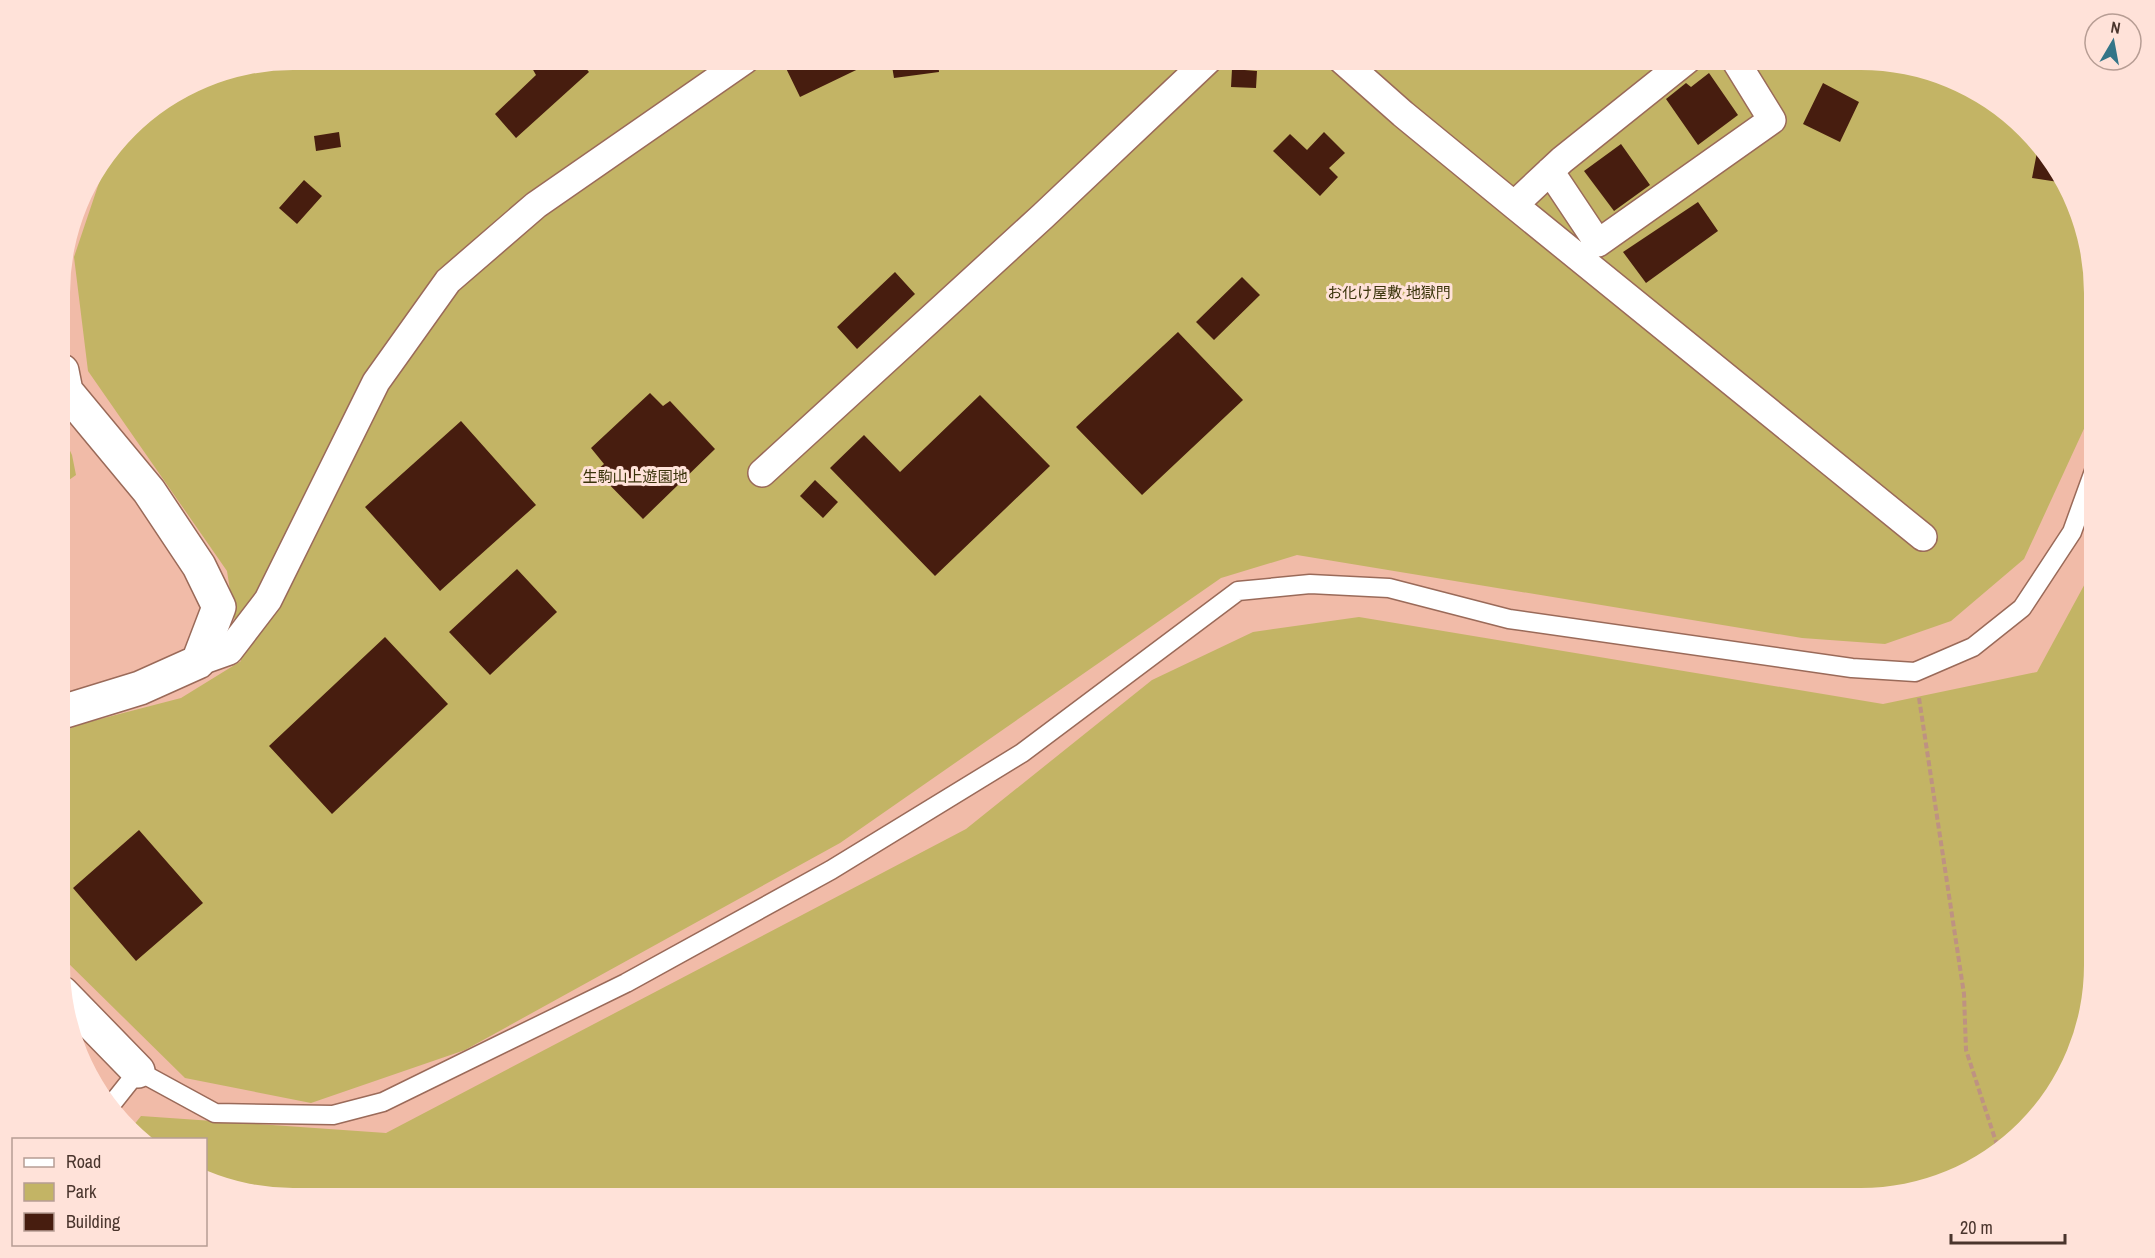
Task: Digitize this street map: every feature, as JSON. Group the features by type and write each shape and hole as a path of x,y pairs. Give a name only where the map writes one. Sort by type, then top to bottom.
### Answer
{"street":[{"path":"71,709 140,688 229,651 268,600 376,382 448,281 537,205 731,70"},
{"path":"762,473 1043,216 1197,70"},
{"path":"1353,70 1514,206 1923,537"},
{"path":"1514,206 1550,171 1675,70"},
{"path":"1550,171 1598,243 1772,120 1741,70"},
{"path":"71,397 149,490 199,566 219,607 198,662"},
{"path":"75,1006 138,1071"}],"lane":[{"path":"116,1099 138,1071 215,1113 333,1115 383,1102 626,983 831,870 1022,753 1238,591 1310,584 1389,588 1509,619 1852,668 1915,672 1973,647 2022,608 2072,532 2084,499"}],"path":[{"path":"1915,672 1964,994 1966,1050 1995,1142"}],"green space":[{"name":"生駒山上遊園地","path":"294,70 1861,70 1890,72 1933,82 1985,108 2019,136 2055,182 2073,222 2083,265 2084,429 2024,559 1951,621 1885,644 1802,638 1297,555 1221,578 840,843 465,1050 311,1103 185,1078 71,966 71,728 181,698 241,661 227,571 88,371 74,257 100,182 136,136 182,100 222,82 265,72"},
{"path":"71,453 72,455 76,475 71,479"},
{"path":"2084,585 2084,979 2077,1022 2055,1076 2019,1122 1973,1158 1919,1180 1890,1186 1861,1188 294,1188 265,1186 222,1176 207,1170 207,1138 154,1138 136,1122 141,1116 386,1133 966,829 1152,680 1253,632 1359,617 1883,704 2037,672"}],"building":[{"path":"533,70 587,70 589,72 516,138 495,114 536,75"},
{"path":"787,70 856,70 800,97"},
{"path":"893,70 939,70 939,72 894,78"},
{"path":"1232,70 1257,71 1256,88 1231,87"},
{"path":"1709,73 1738,115 1698,145 1666,99 1686,83 1691,87"},
{"path":"1823,83 1859,102 1840,142 1803,124"},
{"path":"339,132 341,147 316,151 314,136"},
{"path":"1324,132 1345,153 1329,168 1338,177 1320,196 1273,151 1290,134 1307,150"},
{"path":"1621,144 1650,185 1614,211 1584,171"},
{"path":"2036,156 2055,181 2032,178"},
{"path":"304,180 322,196 297,224 279,208"},
{"path":"1698,202 1718,231 1646,283 1623,252"},
{"path":"895,272 915,294 857,349 837,327"},
{"path":"1242,277 1260,295 1214,340 1196,322"},
{"path":"1178,332 1243,400 1142,495 1076,427"},
{"path":"650,393 663,406 670,401 715,449 643,519 596,471 604,464 591,448"},
{"path":"980,395 1050,466 935,576 830,468 864,435 900,472"},
{"path":"461,421 536,505 440,591 365,507"},
{"path":"815,480 838,502 823,518 800,496"},
{"path":"517,569 557,612 490,675 449,632"},
{"path":"385,637 448,704 332,814 269,746"},
{"path":"139,830 203,903 136,961 73,888"}],"park label":[{"name":"お化け屋敷 地獄門","path":"1389,293"}]}
